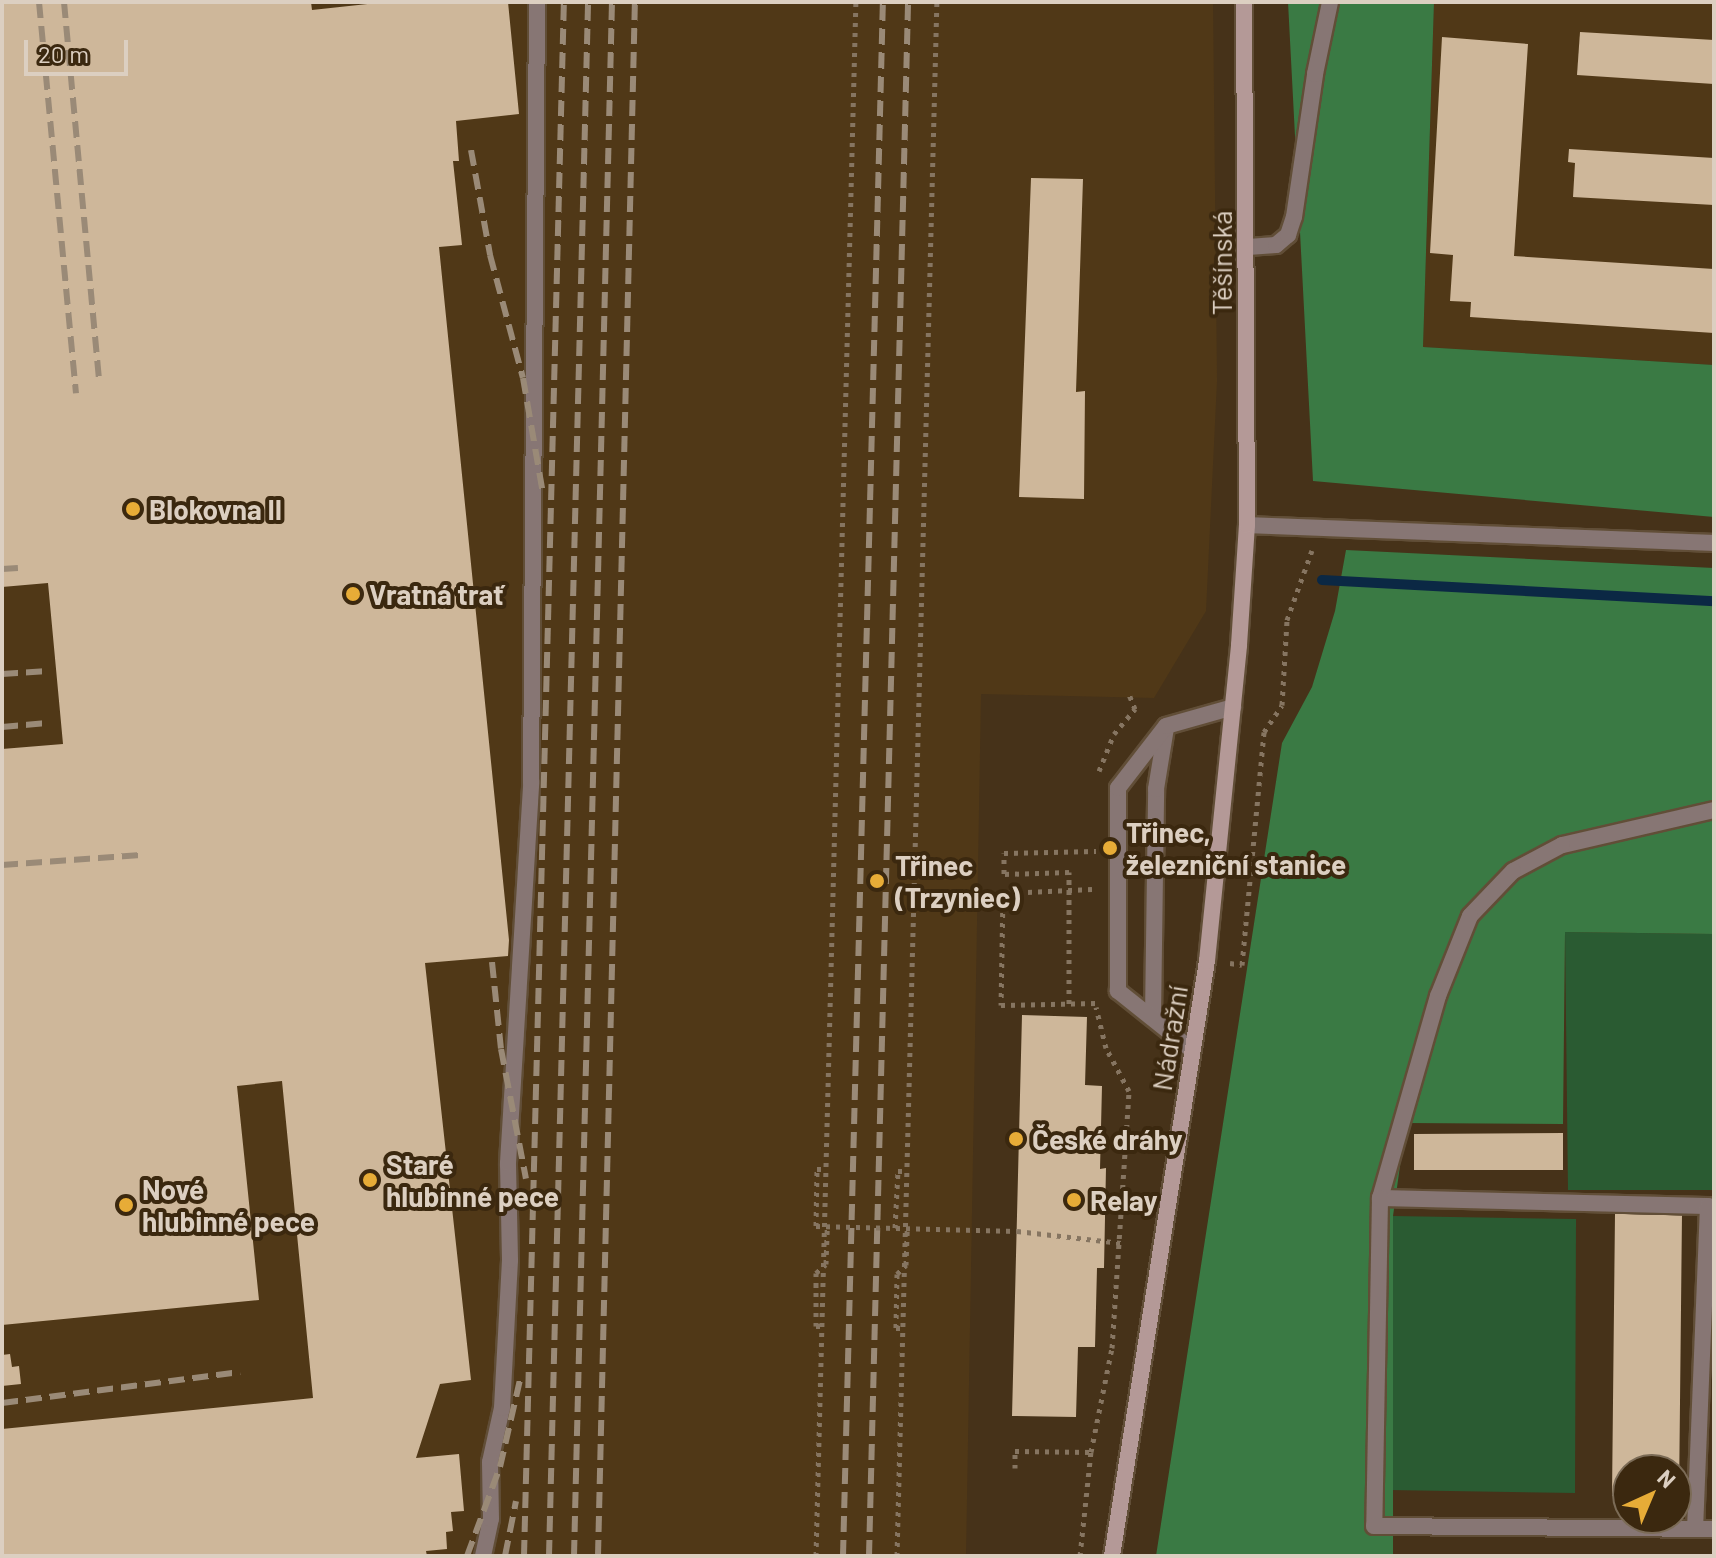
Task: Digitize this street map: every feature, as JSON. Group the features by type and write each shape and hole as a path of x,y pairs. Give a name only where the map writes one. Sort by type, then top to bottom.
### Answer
{"main road":[{"name":"Těšínská","path":"1244,2 1248,247 1247,525"},
{"name":"Nádražní","path":"1112,1556 1207,961 1233,707 1247,525"}],"street":[{"path":"483,1556 491,1519 490,1462 502,1408 510,1260 508,1163 531,783 537,2"},
{"path":"1248,247 1276,245 1288,235 1294,217 1330,2"},
{"path":"1247,525 1714,543"},
{"path":"1192,1050 1118,991 1118,788 1166,726 1233,707"},
{"path":"1153,1016 1156,789 1166,726"},
{"path":"1714,810 1562,845 1513,871 1470,916 1438,996 1380,1198 1374,1526 1714,1529"},
{"path":"1380,1198 1708,1206 1695,1529"}],"path":[{"path":"816,1556 819,1326 826,1169 856,2"},
{"path":"897,1556 899,1328 907,1171 937,2"},
{"path":"1207,961 1242,965 1264,732 1282,705 1287,620 1321,527"},
{"path":"1069,1004 1069,872 1004,874 1004,853 1098,851"},
{"path":"1096,1003 1001,1005 1003,893 1097,888"},
{"path":"1080,1556 1091,1452 1112,1348 1129,1091 1106,1048 1096,990"},
{"path":"826,1169 817,1169 816,1226 1042,1231 1121,1243"},
{"path":"895,1228 898,1171 907,1171"},
{"path":"819,1326 816,1273 826,1264 827,1226"},
{"path":"899,1328 897,1274 906,1265 907,1228"},
{"path":"1015,1468 1015,1451 1091,1452"}],"shaded area":[{"path":"2,2 1213,2 1217,381 1206,611 1154,698 981,694 966,1556 2,1556"},
{"path":"1434,2 1714,2 1714,365 1423,347"}],"green space":[{"path":"1288,2 1434,2 1423,347 1714,365 1714,517 1313,481"},
{"path":"1346,550 1714,568 1714,934 1565,932 1563,1124 1406,1123 1393,1216 1393,1556 1156,1556 1282,743 1312,687 1335,611"},
{"path":"1565,932 1714,934 1714,1190 1568,1190"},
{"path":"1393,1216 1576,1219 1575,1493 1388,1490"}],"building":[{"path":"2,2 311,2 312,10 386,2 508,2 519,114 456,121 459,161 453,161 462,245 439,247 509,940 508,956 425,963 471,1380 440,1384 416,1458 459,1454 464,1511 451,1512 453,1531 446,1532 447,1549 426,1551 427,1556 2,1556 2,1429 313,1398 282,1081 237,1086 259,1300 2,1325 2,749 63,744 48,583 2,587"},
{"path":"1580,32 1714,40 1714,84 1577,75"},
{"path":"1442,37 1528,44 1514,256 1714,269 1714,333 1470,317 1471,302 1450,301 1453,255 1430,253"},
{"path":"1569,149 1714,158 1714,205 1573,197 1575,163 1568,162"},
{"path":"1031,178 1083,179 1076,392 1085,391 1084,499 1019,497"},
{"path":"1022,1015 1087,1017 1085,1085 1102,1086 1100,1169 1106,1168 1104,1268 1097,1268 1095,1347 1078,1347 1076,1417 1012,1416"},
{"path":"1563,1133 1563,1170 1414,1170 1414,1134"},
{"path":"1615,1213 1682,1214 1679,1454 1612,1454"},
{"path":"10,1354 12,1367 19,1366 21,1384 2,1386 2,1355"}],"waterway":[{"path":"1322,580 1714,601"}],"railway":[{"path":"39,2 76,393"},
{"path":"64,2 99,382"},
{"path":"524,1556 564,2"},
{"path":"549,1556 588,2"},
{"path":"574,1556 612,2"},
{"path":"598,1556 635,2"},
{"path":"843,1556 883,2"},
{"path":"869,1556 908,2"},
{"path":"471,150 490,255 523,378 543,494"},
{"path":"2,569 18,568"},
{"path":"2,674 48,671"},
{"path":"2,727 47,723"},
{"path":"2,865 141,855"},
{"path":"492,962 501,1049 526,1179"},
{"path":"2,1403 240,1372"},
{"path":"467,1556 500,1467 520,1380"},
{"path":"505,1556 516,1501"}],"place":[{"name":"Blokovna II","path":"133,509"},
{"name":"Vratná trať","path":"353,594"},
{"name":"Třinec, železniční stanice","path":"1110,848"},
{"name":"Třinec (Trzyniec)","path":"877,881"},
{"name":"České dráhy","path":"1016,1139"},
{"name":"Staré hlubinné pece","path":"370,1180"},
{"name":"Relay","path":"1074,1200"},
{"name":"Nové hlubinné pece","path":"126,1205"}]}
